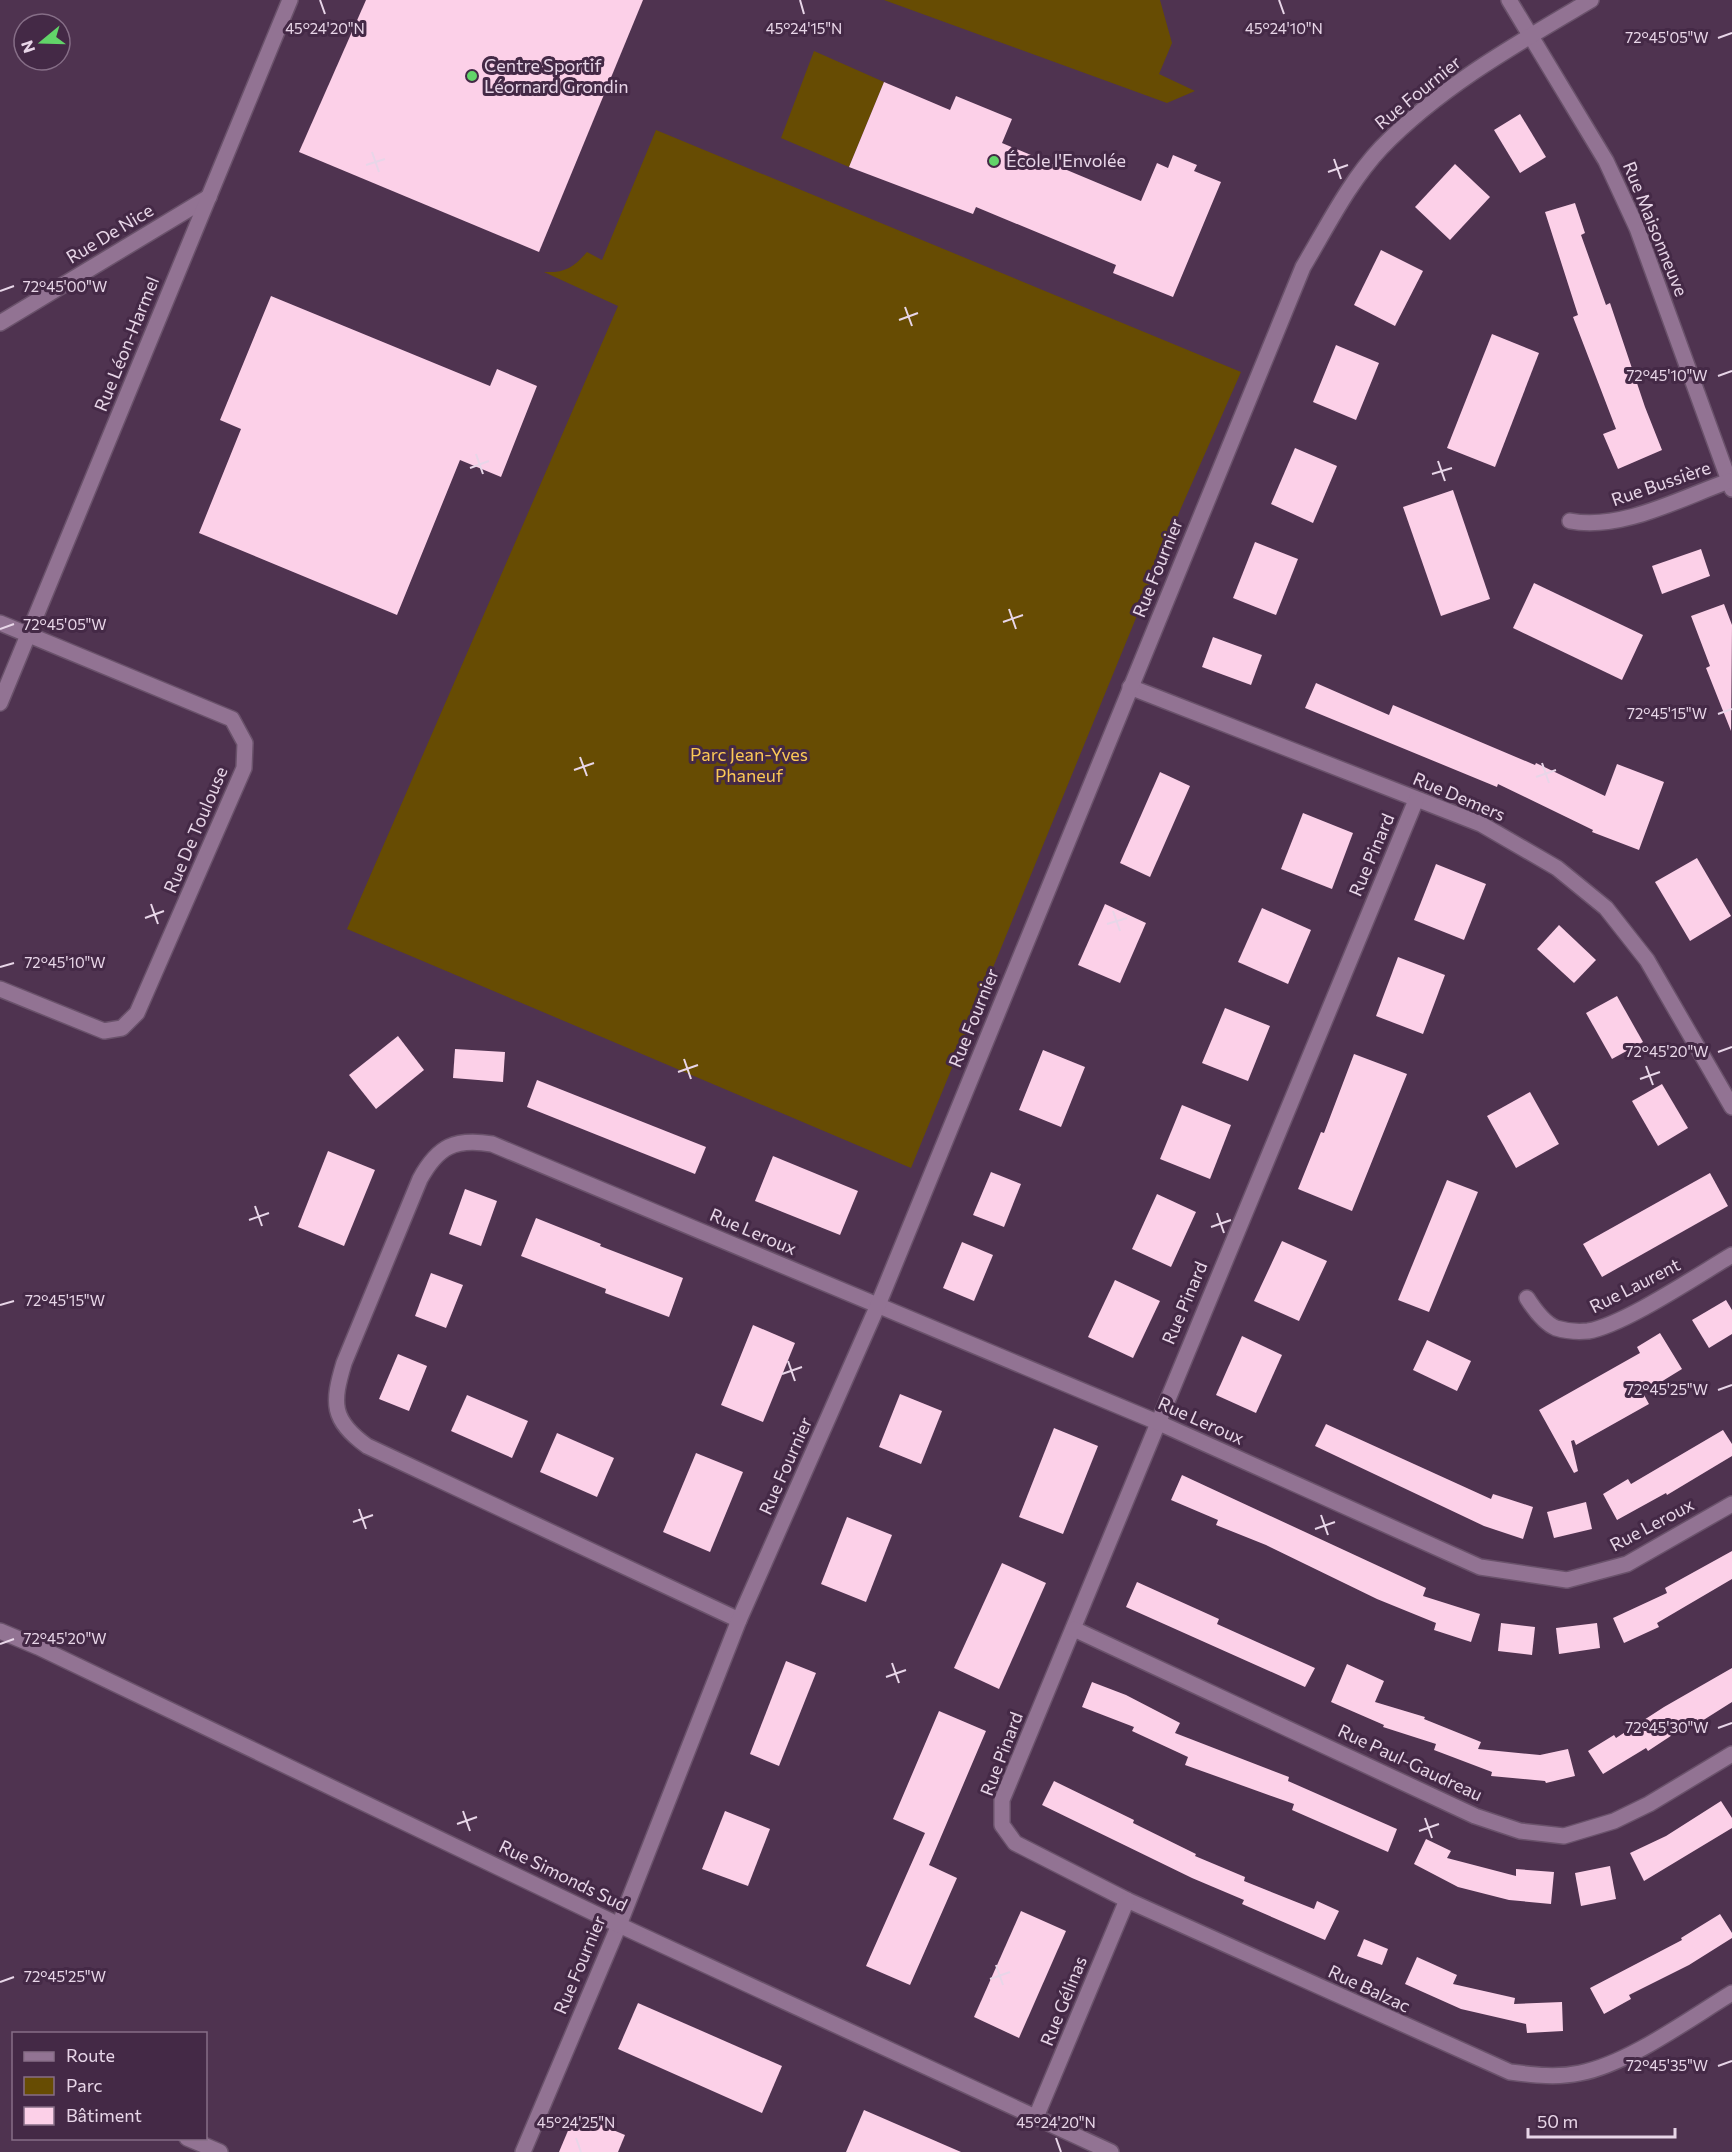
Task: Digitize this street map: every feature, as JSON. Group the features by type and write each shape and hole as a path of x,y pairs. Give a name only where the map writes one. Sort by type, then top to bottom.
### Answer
{"street":[{"name":"Rue Léon-Harmel","path":"0,703 290,0"},
{"name":"Rue Maisonneuve","path":"1509,0 1606,161 1637,228 1731,485"},
{"name":"Rue Fournier","path":"523,2152 619,1924 739,1620 878,1305 1303,267 1346,194 1381,148 1429,104 1529,36 1591,0"},
{"name":"Rue De Nice","path":"0,323 209,197"},
{"name":"Rue Bussière","path":"1570,521 1601,524 1731,485"},
{"name":"Rue De Toulouse","path":"0,623 232,719 245,743 244,768 137,1013 122,1028 104,1031 0,989"},
{"name":"Rue Demers","path":"1130,687 1481,824 1557,868 1606,908 1647,960 1732,1107"},
{"name":"Rue Pinard","path":"1002,1825 1002,1800 1416,800"},
{"name":"Rue Leroux","path":"739,1620 367,1446 348,1432 337,1412 335,1393 344,1363 420,1179 432,1158 452,1144 471,1140 492,1144 1157,1422 1480,1567 1567,1580 1627,1564 1732,1504"},
{"name":"Rue Laurent","path":"1527,1299 1534,1310 1554,1327 1572,1331 1589,1331 1631,1313 1732,1255"},
{"name":"Rue Paul-Gaudreau","path":"1074,1629 1475,1816 1520,1831 1564,1836 1614,1821 1649,1804 1732,1754"},
{"name":"Rue Simonds Sud","path":"0,1631 619,1924 1111,2152"},
{"name":"Rue Balzac","path":"1002,1825 1015,1843 1127,1900 1510,2072 1546,2077 1581,2073 1648,2044 1732,1993"},
{"name":"Rue Gélinas","path":"1036,2117 1127,1900"},
{"path":"190,2140 220,2152"}],"green space":[{"path":"884,0 1160,0 1172,43 1159,74 1195,91 1167,103"},
{"path":"814,51 884,82 849,167 781,138"},
{"name":"Parc Jean-Yves Phaneuf","path":"656,130 1241,372 1181,508 911,1168 347,929 618,306 544,272 558,272 568,268 587,252 602,260"}],"building":[{"name":"Centre Sportif Léornard Grondin","path":"366,0 643,0 539,252 299,152"},
{"name":"École l'Envolée","path":"884,82 950,110 956,96 1012,119 1002,143 1141,201 1157,163 1168,168 1173,155 1197,165 1194,171 1221,182 1173,297 1113,273 1116,265 976,207 973,214 849,167"},
{"path":"1520,114 1546,157 1520,173 1494,130"},
{"path":"1455,164 1490,197 1450,240 1415,207"},
{"path":"1575,203 1585,233 1581,235 1606,305 1610,303 1662,450 1618,469 1603,434 1616,429 1573,317 1578,315 1545,212"},
{"path":"1381,250 1423,271 1395,326 1354,305"},
{"path":"271,296 490,386 497,369 537,386 501,477 460,460 397,615 199,533 241,429 220,420"},
{"path":"1492,334 1539,353 1495,467 1447,448"},
{"path":"1336,345 1379,363 1356,420 1313,402"},
{"path":"1295,448 1337,466 1313,523 1271,504"},
{"path":"1453,490 1490,599 1441,616 1403,507"},
{"path":"1255,542 1298,559 1276,615 1233,598"},
{"path":"1701,549 1710,576 1662,594 1652,566"},
{"path":"1534,583 1643,635 1622,680 1513,628"},
{"path":"1724,604 1732,625 1731,731 1706,668 1710,666 1691,616"},
{"path":"1213,637 1262,655 1251,685 1202,667"},
{"path":"1316,683 1389,715 1393,705 1535,765 1536,763 1605,796 1617,764 1664,782 1639,850 1592,832 1593,830 1498,784 1497,787 1305,708"},
{"path":"1160,772 1190,786 1150,877 1120,863"},
{"path":"1303,813 1353,833 1332,889 1281,869"},
{"path":"1697,858 1731,916 1690,941 1655,882"},
{"path":"1436,864 1486,884 1464,940 1414,920"},
{"path":"1105,904 1146,923 1120,983 1078,965"},
{"path":"1262,908 1311,930 1288,984 1238,962"},
{"path":"1559,925 1596,960 1574,983 1537,949"},
{"path":"1398,957 1445,975 1423,1034 1376,1016"},
{"path":"1617,996 1643,1042 1612,1059 1586,1013"},
{"path":"1225,1008 1270,1026 1248,1081 1202,1063"},
{"path":"398,1036 424,1070 376,1109 349,1075"},
{"path":"455,1049 505,1052 503,1082 453,1078"},
{"path":"1043,1050 1085,1067 1061,1127 1019,1110"},
{"path":"1354,1054 1407,1074 1352,1211 1298,1189 1321,1132 1324,1133"},
{"path":"537,1080 706,1147 695,1174 527,1107"},
{"path":"1662,1084 1688,1128 1658,1146 1632,1101"},
{"path":"1530,1092 1559,1144 1516,1168 1487,1116"},
{"path":"1182,1105 1231,1125 1210,1179 1160,1159"},
{"path":"328,1151 375,1170 344,1246 298,1227"},
{"path":"773,1156 858,1191 840,1235 755,1201"},
{"path":"991,1172 1021,1184 1004,1227 973,1215"},
{"path":"1710,1173 1728,1206 1602,1277 1583,1244"},
{"path":"1447,1180 1478,1192 1429,1312 1398,1300"},
{"path":"465,1189 497,1201 481,1246 449,1234"},
{"path":"1157,1194 1196,1212 1171,1267 1132,1249"},
{"path":"536,1218 683,1278 669,1317 605,1293 606,1289 521,1256"},
{"path":"1282,1241 1327,1261 1299,1321 1254,1301"},
{"path":"962,1242 993,1255 974,1301 943,1288"},
{"path":"431,1273 463,1285 446,1328 415,1316"},
{"path":"1115,1280 1160,1301 1133,1358 1088,1337"},
{"path":"1726,1300 1732,1310 1732,1334 1709,1348 1692,1320"},
{"path":"753,1325 795,1343 763,1422 721,1405"},
{"path":"1660,1333 1682,1369 1643,1393 1649,1404 1576,1445 1574,1440 1571,1441 1578,1471 1574,1473 1539,1410 1640,1353 1637,1347"},
{"path":"1242,1336 1282,1355 1256,1413 1216,1395"},
{"path":"1427,1340 1471,1361 1457,1391 1413,1370"},
{"path":"398,1354 427,1366 409,1411 379,1399"},
{"path":"900,1394 942,1411 921,1464 879,1447"},
{"path":"467,1395 528,1421 512,1458 451,1431"},
{"path":"1326,1424 1491,1499 1493,1494 1533,1507 1523,1539 1484,1526 1315,1446"},
{"path":"1054,1428 1098,1446 1063,1534 1019,1517"},
{"path":"1723,1430 1732,1444 1732,1456 1667,1495 1666,1493 1617,1520 1603,1494 1628,1479 1631,1484"},
{"path":"557,1433 614,1458 597,1497 540,1472"},
{"path":"696,1453 743,1472 710,1552 663,1532"},
{"path":"1182,1475 1426,1588 1423,1596 1480,1614 1471,1642 1434,1630 1436,1623 1377,1599 1266,1545 1216,1525 1218,1520 1171,1500"},
{"path":"1586,1502 1592,1529 1554,1538 1547,1512"},
{"path":"847,1517 892,1535 866,1602 821,1584"},
{"path":"1732,1551 1732,1579 1657,1623 1659,1627 1624,1643 1613,1618 1667,1593 1665,1588"},
{"path":"1002,1563 1046,1583 999,1689 954,1668"},
{"path":"1137,1582 1219,1619 1217,1624 1315,1668 1305,1687 1126,1607"},
{"path":"1501,1623 1535,1627 1532,1655 1498,1651"},
{"path":"1597,1623 1600,1648 1559,1654 1556,1628"},
{"path":"786,1661 816,1673 779,1766 750,1754"},
{"path":"1347,1664 1384,1681 1375,1702 1425,1717 1424,1719 1481,1742 1478,1749 1540,1755 1568,1749 1575,1776 1546,1783 1545,1781 1491,1776 1492,1772 1434,1750 1436,1744 1383,1727 1384,1725 1331,1702"},
{"path":"1732,1668 1732,1702 1694,1726 1692,1722 1648,1751 1646,1748 1603,1774 1588,1751 1614,1735 1616,1738"},
{"path":"1092,1682 1126,1695 1180,1723 1175,1733 1289,1777 1288,1781 1397,1829 1388,1852 1292,1810 1294,1804 1185,1765 1188,1757 1132,1731 1134,1727 1082,1707"},
{"path":"939,1711 986,1731 929,1865 957,1878 910,1985 866,1966 925,1833 893,1819"},
{"path":"1054,1781 1134,1820 1133,1823 1196,1854 1195,1856 1245,1877 1244,1881 1314,1909 1317,1901 1339,1911 1325,1940 1242,1904 1244,1900 1192,1878 1042,1805"},
{"path":"1721,1801 1732,1818 1732,1828 1644,1881 1630,1853 1666,1836"},
{"path":"725,1811 770,1829 748,1886 702,1869"},
{"path":"1426,1839 1451,1851 1447,1858 1516,1876 1516,1869 1554,1872 1551,1904 1509,1900 1458,1887 1414,1864"},
{"path":"1610,1866 1616,1899 1581,1906 1575,1873"},
{"path":"1021,1911 1066,1931 1019,2038 974,2017"},
{"path":"1720,1914 1732,1933 1732,1938 1689,1965 1629,1995 1631,1999 1604,2014 1590,1988 1682,1940 1681,1938"},
{"path":"1364,1939 1388,1949 1382,1965 1357,1956"},
{"path":"1417,1957 1457,1975 1453,1984 1515,1998 1514,2004 1562,2002 1563,2031 1527,2033 1526,2024 1461,2009 1405,1984"},
{"path":"638,2003 782,2066 762,2113 618,2049"},
{"path":"864,2110 961,2152 846,2152"},
{"path":"575,2114 625,2135 618,2152 559,2152"}],"place":[{"name":"Centre Sportif Léornard Grondin","path":"472,76"},
{"name":"École l'Envolée","path":"994,161"}]}
